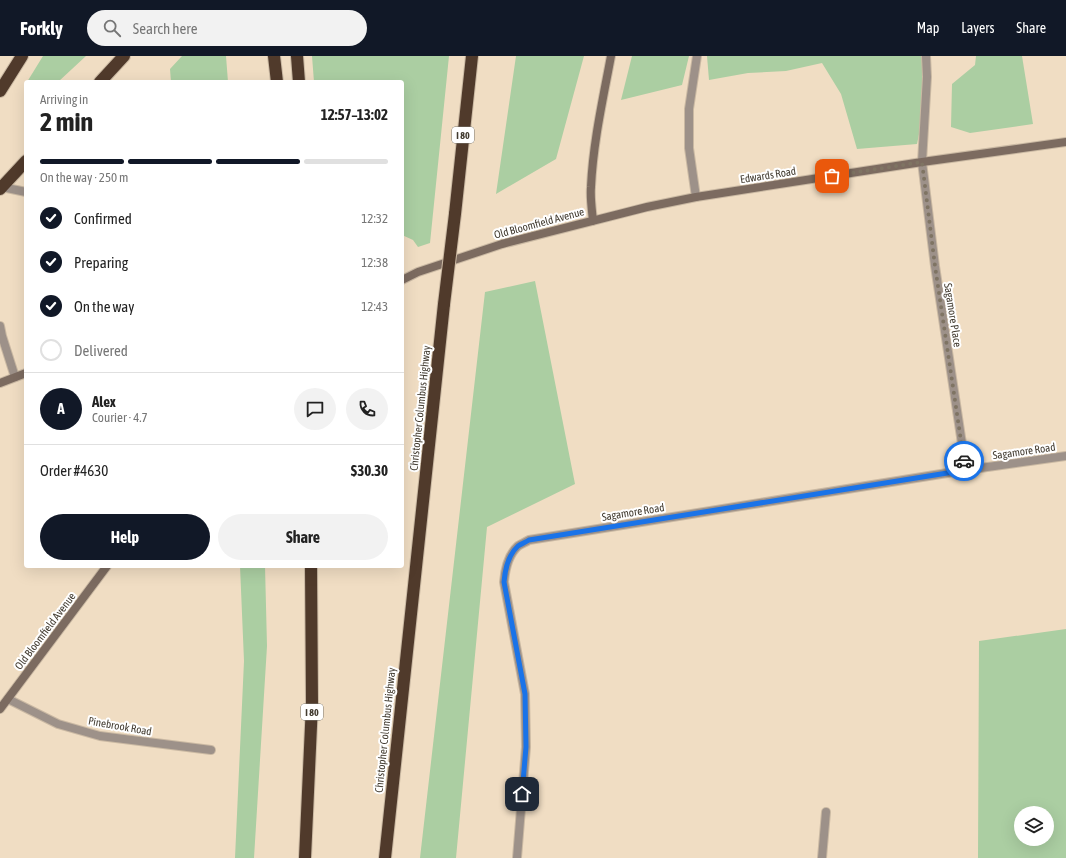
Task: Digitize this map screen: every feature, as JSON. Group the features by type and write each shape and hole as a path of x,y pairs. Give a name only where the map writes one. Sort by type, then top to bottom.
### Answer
{"highway":[{"path":"0,91 22,56"},
{"path":"102,80 124,56"},
{"path":"274,56 277,80"},
{"path":"297,56 299,80"},
{"name":"Christopher Columbus Highway","path":"385,858 472,56"},
{"path":"1,188 24,163"},
{"name":"I 80","path":"305,858 312,704 311,568"}],"street":[{"name":"Old Bloomfield Avenue","path":"404,279 418,272 502,244 593,221 591,188 592,171 611,56"},
{"path":"696,197 688,148 689,109 697,56"},
{"name":"Sagamore Place","path":"926,56 927,77 922,162 935,266 966,470"},
{"name":"Edwards Road","path":"593,221 647,207 696,197 922,162 1066,142"},
{"path":"1,188 24,192"},
{"path":"0,326 1,336 15,377"},
{"path":"0,383 24,374"},
{"name":"Sagamore Road","path":"517,858 526,747 525,694 504,582 510,557 518,546 529,540 966,470 1066,456"},
{"name":"Old Bloomfield Avenue","path":"0,709 106,568"},
{"name":"Pinebrook Road","path":"8,699 58,724 100,736 211,750"},
{"path":"822,858 826,812"}],"green space":[{"path":"43,56 86,56 60,80 28,80"},
{"path":"182,56 226,56 228,80 171,80 170,69"},
{"path":"312,56 449,56 430,243 418,247 413,240 404,236 404,80 314,80"},
{"path":"516,56 584,56 556,159 496,194"},
{"path":"632,56 689,56 682,85 621,100"},
{"path":"707,56 928,56 927,95 917,144 857,149 841,94 822,63 786,71 748,73 709,80"},
{"path":"976,56 1022,56 1033,124 970,133 951,127 952,84 975,65"},
{"path":"535,281 575,484 487,527 456,858 420,858 485,292"},
{"path":"240,568 265,568 267,646 254,858 235,858 244,661"},
{"path":"1066,629 1066,858 978,858 979,641"}],"way so far":[{"path":"832,176 922,162 935,266 964,461"}],"route":[{"path":"522,794 526,747 525,694 504,582 510,557 518,546 529,540 966,470 964,461"}]}
